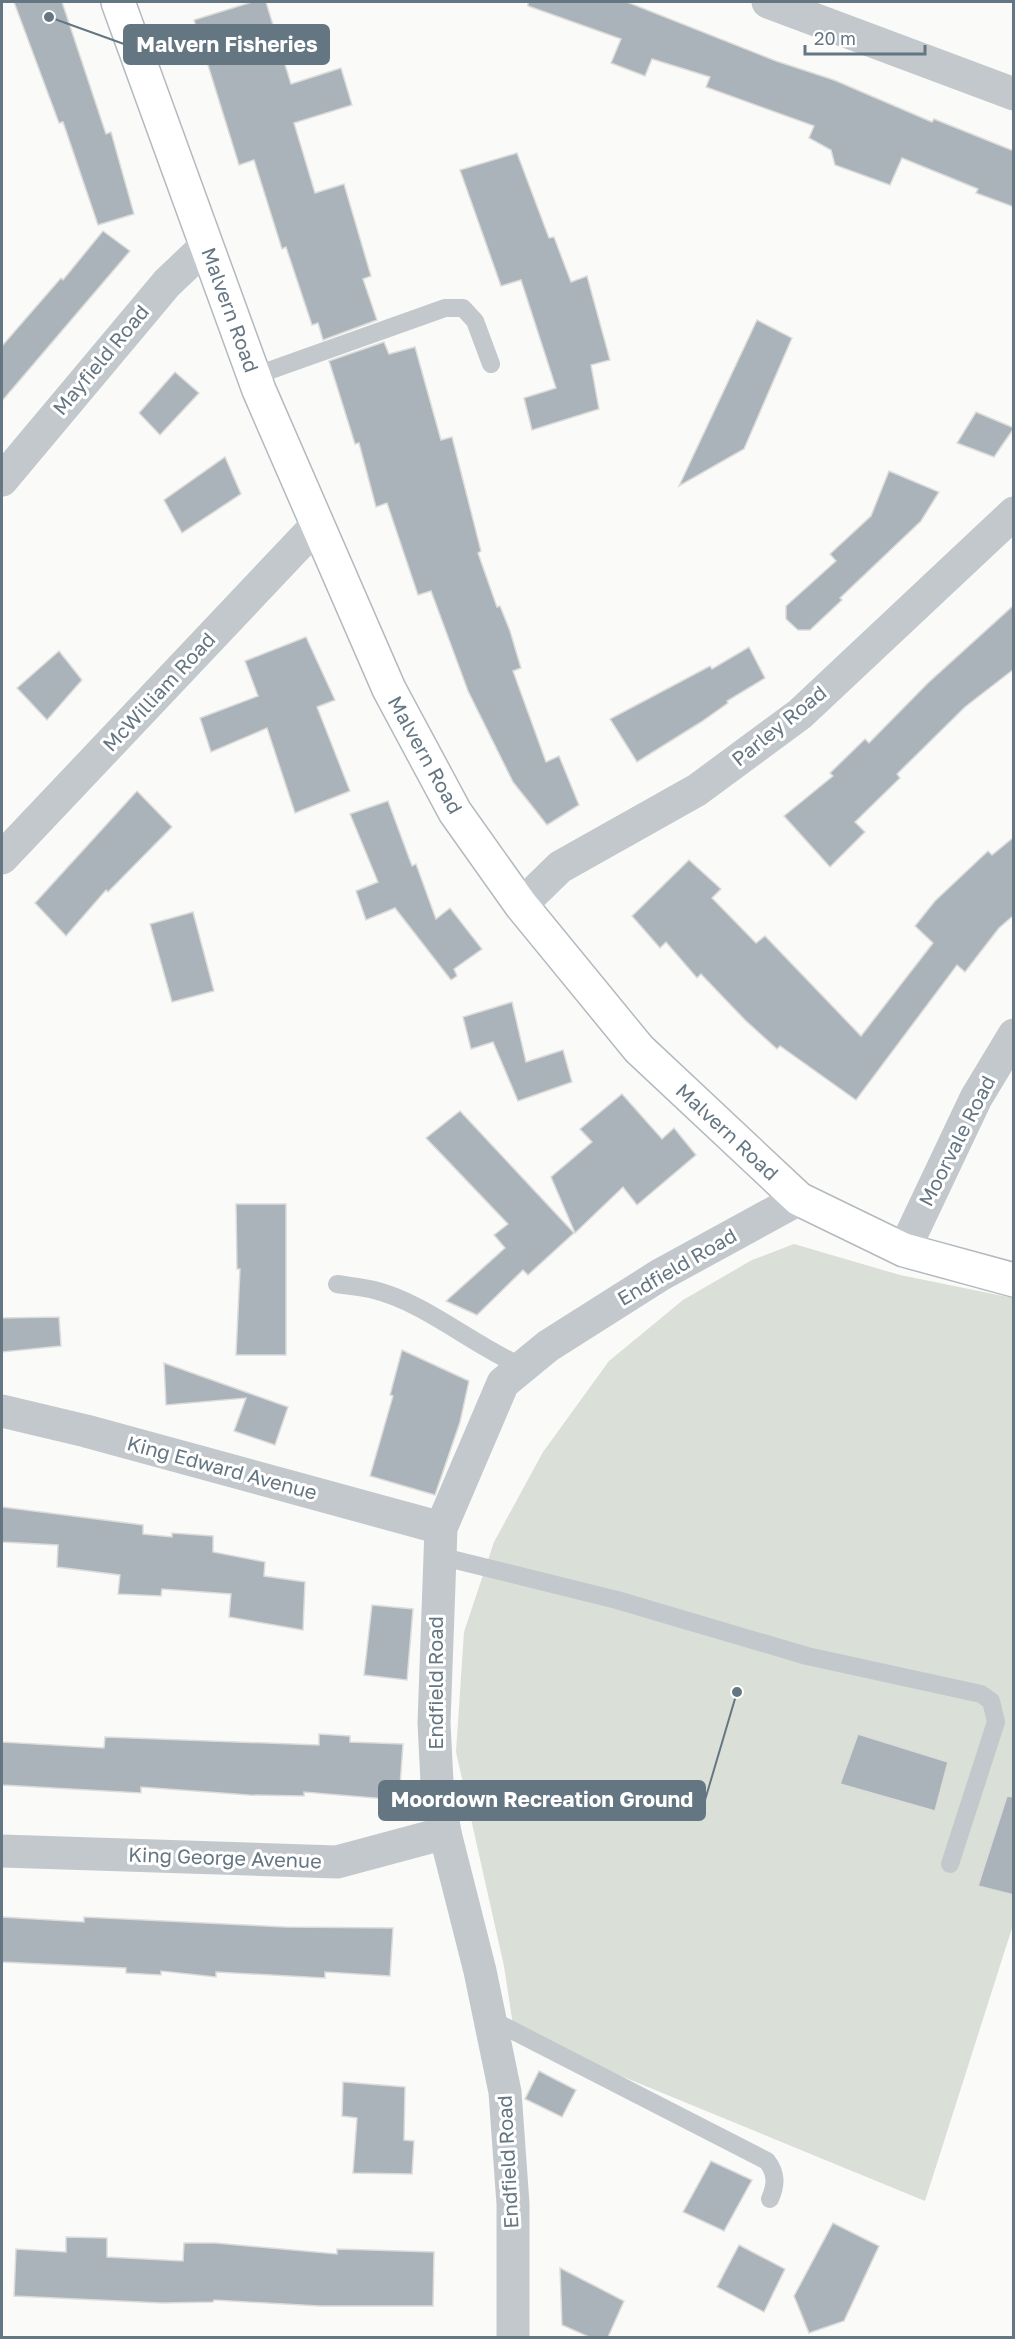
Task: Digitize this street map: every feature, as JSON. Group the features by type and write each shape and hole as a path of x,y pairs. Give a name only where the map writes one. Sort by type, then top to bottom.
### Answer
{"street":[{"name":"Malvern Road","path":"118,2 254,376 388,689 455,812 521,905 639,1049 799,1199 904,1250 1014,1280"},
{"path":"768,2 1014,94"},
{"name":"Mayfield Road","path":"2,480 167,283 206,246"},
{"name":"Parley Road","path":"521,905 560,867 696,790 800,714 1014,513"},
{"name":"McWilliam Road","path":"2,858 316,525"},
{"name":"Moorvale Road","path":"904,1250 976,1098 1014,1035"},
{"name":"Endfield Road","path":"513,2337 513,2204 505,2092 490,2019 445,1833 437,1782 434,1723 440,1542 503,1383 548,1346 660,1275 799,1199"},
{"name":"King Edward Avenue","path":"2,1411 86,1431 440,1542"},
{"name":"King George Avenue","path":"2,1851 337,1862 445,1833"}],"lane":[{"path":"254,376 445,308 463,308 475,321 491,364"},
{"path":"337,1284 374,1290 400,1300 501,1358 523,1367"},
{"path":"440,1542 617,1600 807,1656 981,1694 991,1701 996,1722 950,1864"},
{"path":"490,2019 767,2161 775,2176 775,2187 770,2199"}],"shaded area":[{"path":"794,1244 900,1275 1013,1298 1013,1925 925,2201 514,2032 504,1966 456,1752 464,1632 494,1542 543,1452 609,1361 683,1300 752,1260"}],"building":[{"path":"14,2 62,2 106,134 111,132 134,214 98,225 63,122 59,123"},
{"path":"252,2 266,2 291,84 341,68 352,105 294,123 315,193 344,184 371,276 363,279 377,320 323,340 318,323 312,325 286,247 282,249 254,160 239,165 194,20"},
{"path":"528,2 627,2 776,61 834,80 932,122 934,119 1014,151 1014,207 976,193 978,189 902,158 890,185 835,165 831,150 809,138 814,126 706,87 710,77 652,59 645,76 611,63 621,39 528,6"},
{"path":"517,153 549,238 554,237 571,282 587,276 610,360 591,365 599,409 532,430 524,398 556,388 521,280 501,286 460,170"},
{"path":"103,231 130,251 2,401 2,346 61,278 63,280"},
{"path":"757,320 792,338 744,449 679,486"},
{"path":"384,342 389,354 415,347 441,440 452,437 481,551 478,553 497,607 500,606 510,631 521,668 513,671 546,762 559,756 579,805 547,825 513,782 468,691 431,591 418,595 387,503 376,507 359,443 355,444 329,361"},
{"path":"175,372 199,393 160,435 139,413"},
{"path":"976,412 1014,428 994,457 957,443"},
{"path":"225,457 241,494 182,533 164,500"},
{"path":"889,471 939,492 921,521 840,598 842,600 810,630 798,630 786,619 786,606 836,561 830,554 871,516"},
{"path":"1014,605 1014,669 965,707 897,774 900,778 855,822 865,832 830,867 784,816 833,776 830,773 865,739 869,743 928,683"},
{"path":"306,637 335,700 317,707 350,791 295,813 267,728 211,752 200,718 258,696 245,661"},
{"path":"749,647 765,678 637,762 610,719 710,666 712,669"},
{"path":"59,651 82,680 47,720 17,688"},
{"path":"137,791 172,827 108,892 106,890 66,936 35,903"},
{"path":"388,801 412,866 416,864 436,919 450,908 482,949 454,969 457,976 451,980 395,908 366,920 356,891 378,882 350,814"},
{"path":"1014,837 1014,915 999,928 965,972 957,965 856,1100 780,1046 777,1049 745,1020 701,974 697,978 666,942 660,948 632,916 689,860 721,889 712,898 756,943 765,936 861,1036 933,943 915,926 935,901 988,851 992,855"},
{"path":"193,912 214,991 172,1002 150,924"},
{"path":"512,1002 526,1062 563,1050 572,1082 518,1101 493,1042 471,1049 463,1017"},
{"path":"622,1094 662,1139 674,1128 696,1155 637,1205 623,1187 575,1233 551,1177 592,1142 580,1129"},
{"path":"460,1111 574,1233 528,1275 523,1270 477,1315 446,1301 505,1248 494,1235 508,1224 426,1138"},
{"path":"236,1204 286,1204 286,1355 236,1355 240,1269 237,1269"},
{"path":"59,1317 61,1346 2,1352 2,1318"},
{"path":"402,1350 469,1381 460,1422 435,1495 370,1476 393,1396 390,1395"},
{"path":"164,1363 288,1407 275,1445 234,1431 246,1398 166,1405"},
{"path":"2,1507 143,1525 143,1534 172,1537 172,1533 213,1536 213,1552 265,1562 264,1576 305,1582 303,1630 229,1617 231,1594 162,1589 161,1596 118,1594 120,1575 57,1567 58,1545 2,1542"},
{"path":"372,1605 413,1609 407,1680 364,1675"},
{"path":"319,1734 350,1736 350,1742 403,1744 399,1800 304,1792 304,1796 249,1795 141,1787 141,1793 2,1785 2,1742 104,1748 105,1737 319,1745"},
{"path":"858,1734 948,1762 935,1811 840,1784"},
{"path":"1007,1796 1014,1797 1014,1895 978,1886"},
{"path":"2,1917 84,1922 84,1917 285,1927 393,1928 390,1976 325,1972 325,1978 216,1972 216,1977 161,1971 161,1975 126,1973 126,1968 2,1962"},
{"path":"539,2071 576,2090 562,2117 525,2099"},
{"path":"343,2082 405,2087 404,2140 414,2141 412,2174 353,2173 357,2118 342,2116"},
{"path":"711,2161 752,2180 724,2231 683,2212"},
{"path":"833,2223 879,2246 844,2321 809,2333 794,2296"},
{"path":"66,2237 107,2238 107,2257 183,2261 184,2243 216,2243 337,2254 337,2249 434,2252 433,2306 320,2306 214,2300 213,2302 162,2303 14,2296 16,2249 66,2252"},
{"path":"739,2245 785,2269 764,2312 717,2287"},
{"path":"560,2268 624,2301 608,2337 589,2337 562,2325"}],"place":[{"name":"Malvern Fisheries","path":"49,17"},
{"name":"Moordown Recreation Ground","path":"737,1692"}]}
